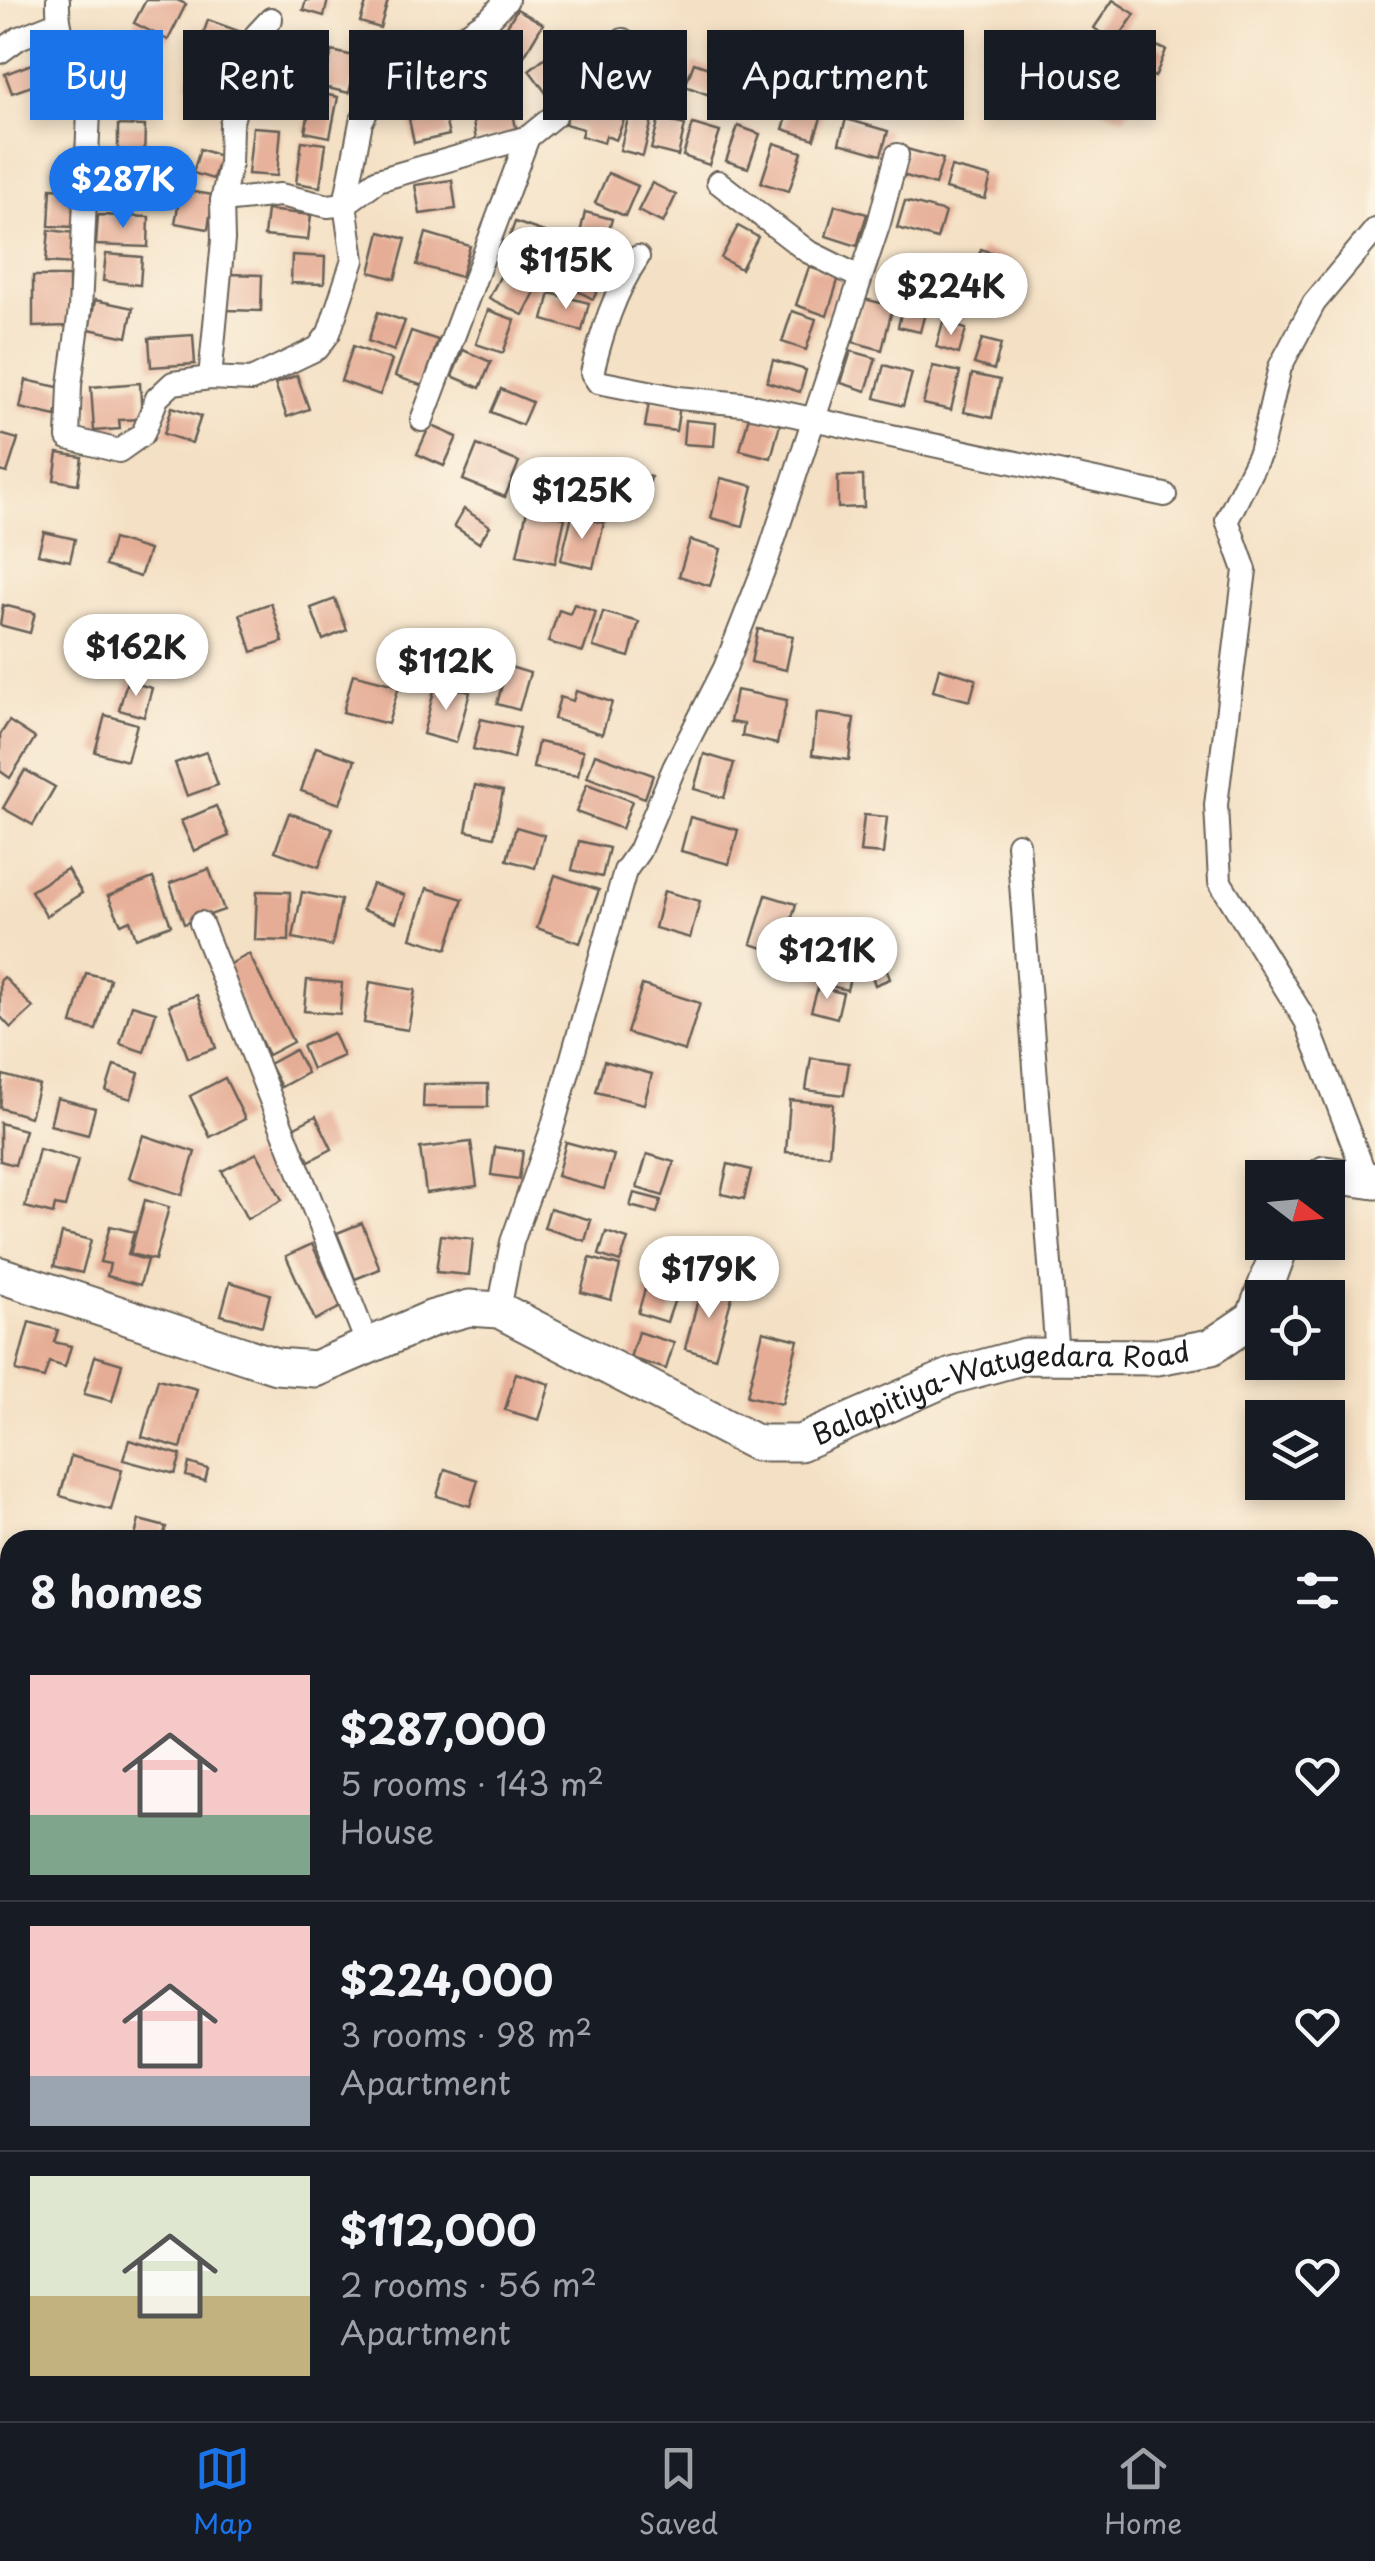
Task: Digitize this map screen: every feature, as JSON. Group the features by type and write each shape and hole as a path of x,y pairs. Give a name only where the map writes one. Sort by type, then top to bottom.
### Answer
{"main road":[{"path":"1345,1177 1371,1180"},
{"name":"Balapitiya-Watugedara Road","path":"500,1310 756,1443 800,1444 952,1376 1025,1356 1157,1357 1211,1348 1254,1318 1275,1260"},
{"path":"0,1275 276,1366 315,1369 432,1318 469,1308 500,1310"}],"street":[{"path":"0,52 57,12 90,112 80,310 68,438 120,451 143,434 158,398 173,383 210,378 251,380 318,348 329,333 353,260 345,204 361,122 381,84 406,58 456,42 490,18 507,0"},
{"path":"210,378 231,125 256,35 271,19"},
{"path":"222,201 280,195 328,206 345,204 378,180 528,137 549,120"},
{"path":"422,420 528,137"},
{"path":"500,1310 512,1242 551,1132 626,871 640,851 674,768 725,668 766,563 897,155"},
{"path":"718,182 807,251 860,277"},
{"path":"1371,1180 1306,1022 1220,882 1216,805 1245,570 1227,520 1260,454 1280,367 1314,303 1375,230"},
{"path":"638,257 604,327 592,373 598,382 814,419 1165,495"},
{"path":"1018,844 1058,1356"},
{"path":"200,922 367,1344"}],"building":[{"path":"146,0 177,0 186,4 168,40 163,38 163,30 148,30 134,23"},
{"path":"306,0 328,0 324,16 303,10"},
{"path":"367,0 388,0 380,28 360,22"},
{"path":"1113,0 1135,14 1124,30 1094,28"},
{"path":"517,9 543,24 524,56 523,30 505,30"},
{"path":"208,20 236,30 204,30"},
{"path":"1156,46 1166,50 1156,75"},
{"path":"332,51 349,55 349,93 329,88"},
{"path":"543,59 543,89 529,70"},
{"path":"694,63 707,67 707,94 687,87"},
{"path":"30,65 30,87 12,93 5,74"},
{"path":"329,95 338,97 330,137 305,132 307,120 329,120"},
{"path":"409,120 445,120 449,135 414,143"},
{"path":"473,120 514,120 517,133 476,140"},
{"path":"566,120 624,120 616,140 606,136 604,143 581,136 583,129 565,124"},
{"path":"628,120 652,120 643,156 620,150"},
{"path":"659,120 685,125 678,156 651,149"},
{"path":"786,120 820,120 814,139 783,129"},
{"path":"846,120 888,131 881,155 839,143"},
{"path":"693,124 720,132 709,165 683,156"},
{"path":"118,125 145,126 144,162 118,162"},
{"path":"738,126 760,134 748,168 726,161"},
{"path":"253,127 281,129 277,176 248,174"},
{"path":"302,141 326,144 320,187 296,183"},
{"path":"774,143 802,152 789,191 761,183"},
{"path":"200,149 220,156 213,179 193,173"},
{"path":"907,149 943,159 935,185 899,174"},
{"path":"951,167 991,177 985,199 945,189"},
{"path":"608,173 638,186 625,216 595,203"},
{"path":"109,174 153,174 153,202 109,203"},
{"path":"452,180 456,209 420,214 415,185"},
{"path":"652,183 676,195 663,223 638,211"},
{"path":"51,188 78,190 76,227 49,226"},
{"path":"181,190 213,195 208,229 175,223"},
{"path":"905,201 945,212 937,239 897,228"},
{"path":"835,205 867,214 857,246 826,236"},
{"path":"267,210 311,215 308,240 264,236"},
{"path":"585,212 612,219 604,249 578,242"},
{"path":"98,215 149,217 148,247 96,245"},
{"path":"515,222 547,233 534,270 502,258"},
{"path":"738,226 758,237 741,269 721,258"},
{"path":"49,230 75,233 73,264 46,262"},
{"path":"380,232 406,239 395,279 370,272"},
{"path":"426,233 470,246 461,277 417,265"},
{"path":"981,249 1012,260 1002,289 971,278"},
{"path":"576,252 609,269 593,299 561,282"},
{"path":"106,254 142,257 140,285 103,281"},
{"path":"292,255 325,257 324,284 291,283"},
{"path":"809,267 839,277 827,316 796,305"},
{"path":"504,269 538,286 523,315 489,298"},
{"path":"228,274 262,275 261,311 227,310"},
{"path":"33,276 69,276 69,326 33,327"},
{"path":"906,292 929,297 920,332 898,327"},
{"path":"550,293 589,303 582,331 543,320"},
{"path":"864,299 893,306 882,350 853,342"},
{"path":"95,300 133,308 127,337 89,329"},
{"path":"488,310 515,320 503,353 476,344"},
{"path":"792,311 816,319 806,350 782,342"},
{"path":"378,312 405,321 394,351 368,341"},
{"path":"943,322 966,329 959,354 936,347"},
{"path":"411,331 438,340 423,386 395,376"},
{"path":"193,335 195,364 151,367 149,338"},
{"path":"982,339 1001,344 994,370 974,364"},
{"path":"353,346 392,360 380,395 341,381"},
{"path":"463,350 491,362 480,388 452,376"},
{"path":"851,351 876,358 866,391 841,383"},
{"path":"773,360 806,370 800,392 767,382"},
{"path":"884,365 912,373 903,406 875,398"},
{"path":"933,366 960,372 951,410 923,404"},
{"path":"972,374 1000,380 992,418 964,412"},
{"path":"297,375 309,409 287,417 275,384"},
{"path":"26,380 62,388 56,416 20,408"},
{"path":"140,383 142,419 119,420 120,429 94,431 91,387"},
{"path":"501,389 532,402 522,425 491,412"},
{"path":"649,402 680,406 676,431 645,427"},
{"path":"172,407 201,416 192,443 164,434"},
{"path":"749,416 780,424 771,458 740,450"},
{"path":"685,420 716,423 714,446 683,444"},
{"path":"430,425 457,437 444,466 417,454"},
{"path":"0,434 18,439 7,473 0,471"},
{"path":"477,445 519,462 505,497 463,480"},
{"path":"58,453 82,457 78,484 54,480"},
{"path":"626,470 651,477 642,512 617,505"},
{"path":"838,476 863,476 864,507 838,508"},
{"path":"721,478 753,486 743,526 711,518"},
{"path":"464,509 490,526 479,543 454,526"},
{"path":"527,510 565,518 555,563 517,555"},
{"path":"572,515 604,523 593,568 561,560"},
{"path":"44,532 75,539 70,561 38,554"},
{"path":"113,539 149,550 140,577 105,566"},
{"path":"690,540 721,549 710,586 679,576"},
{"path":"335,599 347,630 323,640 311,608"},
{"path":"271,603 283,642 252,652 240,614"},
{"path":"574,604 596,612 583,652 548,642 559,610 570,614"},
{"path":"3,605 35,613 30,633 0,625"},
{"path":"603,612 639,622 629,657 593,647"},
{"path":"758,629 793,636 786,670 751,662"},
{"path":"507,666 530,673 519,710 497,704"},
{"path":"939,668 976,679 970,701 933,691"},
{"path":"353,674 399,686 388,724 343,712"},
{"path":"127,681 152,688 144,717 119,710"},
{"path":"436,683 470,692 456,743 423,734"},
{"path":"736,690 787,700 777,744 742,736 744,724 730,722"},
{"path":"576,691 612,702 602,734 554,719 560,697 573,701"},
{"path":"817,713 854,718 849,760 812,755"},
{"path":"105,715 137,724 127,761 95,752"},
{"path":"481,719 520,728 513,759 473,749"},
{"path":"9,721 35,738 10,778 0,771 0,735"},
{"path":"538,742 583,751 578,776 533,768"},
{"path":"316,747 355,760 340,804 301,791"},
{"path":"206,752 218,785 187,796 175,763"},
{"path":"595,754 653,775 645,798 587,777"},
{"path":"704,754 734,763 724,798 694,789"},
{"path":"25,770 55,787 33,825 3,808"},
{"path":"587,784 632,801 622,829 576,812"},
{"path":"475,785 503,791 494,837 466,831"},
{"path":"216,806 229,836 194,851 181,821"},
{"path":"289,813 333,828 319,867 275,851"},
{"path":"864,815 887,817 883,854 860,852"},
{"path":"690,817 738,830 729,864 681,851"},
{"path":"516,827 544,835 535,868 507,860"},
{"path":"579,841 609,848 602,877 572,870"},
{"path":"67,869 82,893 46,916 31,891"},
{"path":"209,869 224,910 184,924 170,883"},
{"path":"555,875 599,890 580,943 537,928"},
{"path":"153,878 171,925 136,938 130,920 121,924 108,896"},
{"path":"372,884 405,895 396,922 362,910"},
{"path":"427,888 463,899 447,949 411,938"},
{"path":"257,891 290,892 289,941 255,940"},
{"path":"664,891 700,901 690,938 655,928"},
{"path":"302,892 341,900 332,946 293,938"},
{"path":"766,895 796,904 781,954 751,944"},
{"path":"249,954 293,1042 268,1055 225,967"},
{"path":"883,958 890,979 875,985 868,964"},
{"path":"819,965 851,974 847,990 815,982"},
{"path":"86,973 110,979 96,1030 72,1024"},
{"path":"4,977 33,1008 11,1028 0,1016 0,981"},
{"path":"307,980 342,983 340,1014 304,1011"},
{"path":"370,982 415,990 408,1030 364,1023"},
{"path":"642,985 700,1003 685,1051 627,1033"},
{"path":"818,987 843,993 837,1018 811,1011"},
{"path":"197,995 216,1048 188,1058 169,1005"},
{"path":"132,1005 156,1012 144,1052 120,1044"},
{"path":"333,1033 343,1056 312,1069 302,1046"},
{"path":"295,1050 307,1073 281,1087 269,1064"},
{"path":"811,1058 849,1063 844,1095 806,1090"},
{"path":"604,1061 652,1074 644,1104 596,1092"},
{"path":"114,1065 139,1073 131,1099 106,1091"},
{"path":"3,1075 39,1085 30,1117 0,1108"},
{"path":"225,1078 245,1119 210,1137 190,1096"},
{"path":"424,1084 488,1084 488,1107 423,1107"},
{"path":"57,1098 95,1108 88,1135 50,1125"},
{"path":"790,1100 833,1104 829,1155 786,1152"},
{"path":"316,1116 332,1149 309,1161 293,1128"},
{"path":"0,1123 25,1130 15,1165 0,1161"},
{"path":"143,1135 195,1152 182,1195 129,1178"},
{"path":"471,1142 477,1186 426,1193 420,1148"},
{"path":"566,1142 614,1155 604,1189 557,1176"},
{"path":"495,1147 523,1151 519,1179 491,1175"},
{"path":"39,1149 78,1160 65,1207 55,1205 53,1214 25,1207"},
{"path":"257,1153 282,1200 247,1219 222,1171"},
{"path":"647,1154 674,1162 663,1196 637,1188"},
{"path":"728,1164 751,1170 744,1199 721,1194"},
{"path":"634,1193 661,1200 657,1213 630,1206"},
{"path":"145,1200 169,1207 155,1260 130,1254"},
{"path":"550,1208 591,1220 585,1241 544,1228"},
{"path":"362,1223 380,1269 355,1279 337,1233"},
{"path":"110,1226 134,1232 128,1255 147,1260 140,1285 107,1276 110,1264 100,1262"},
{"path":"606,1232 628,1239 620,1262 599,1255"},
{"path":"62,1233 91,1240 82,1273 54,1266"},
{"path":"441,1235 473,1239 469,1275 436,1272"},
{"path":"312,1244 341,1307 315,1320 286,1256"},
{"path":"590,1258 620,1266 611,1300 581,1292"},
{"path":"230,1282 270,1294 262,1326 221,1315"},
{"path":"702,1284 733,1293 715,1358 685,1349"},
{"path":"645,1289 675,1299 667,1322 638,1313"},
{"path":"29,1322 58,1330 54,1342 71,1346 65,1367 49,1362 44,1378 16,1371"},
{"path":"763,1331 798,1340 782,1404 747,1396"},
{"path":"638,1332 674,1343 666,1369 630,1358"},
{"path":"95,1356 122,1364 112,1401 84,1394"},
{"path":"516,1373 550,1384 539,1420 505,1410"},
{"path":"158,1379 197,1389 181,1448 142,1437"},
{"path":"129,1440 181,1455 175,1474 123,1460"},
{"path":"71,1456 122,1470 111,1510 60,1496"},
{"path":"189,1463 208,1469 205,1481 186,1476"},
{"path":"445,1469 478,1480 470,1506 437,1496"},
{"path":"139,1520 166,1527 165,1530 136,1530"}]}
